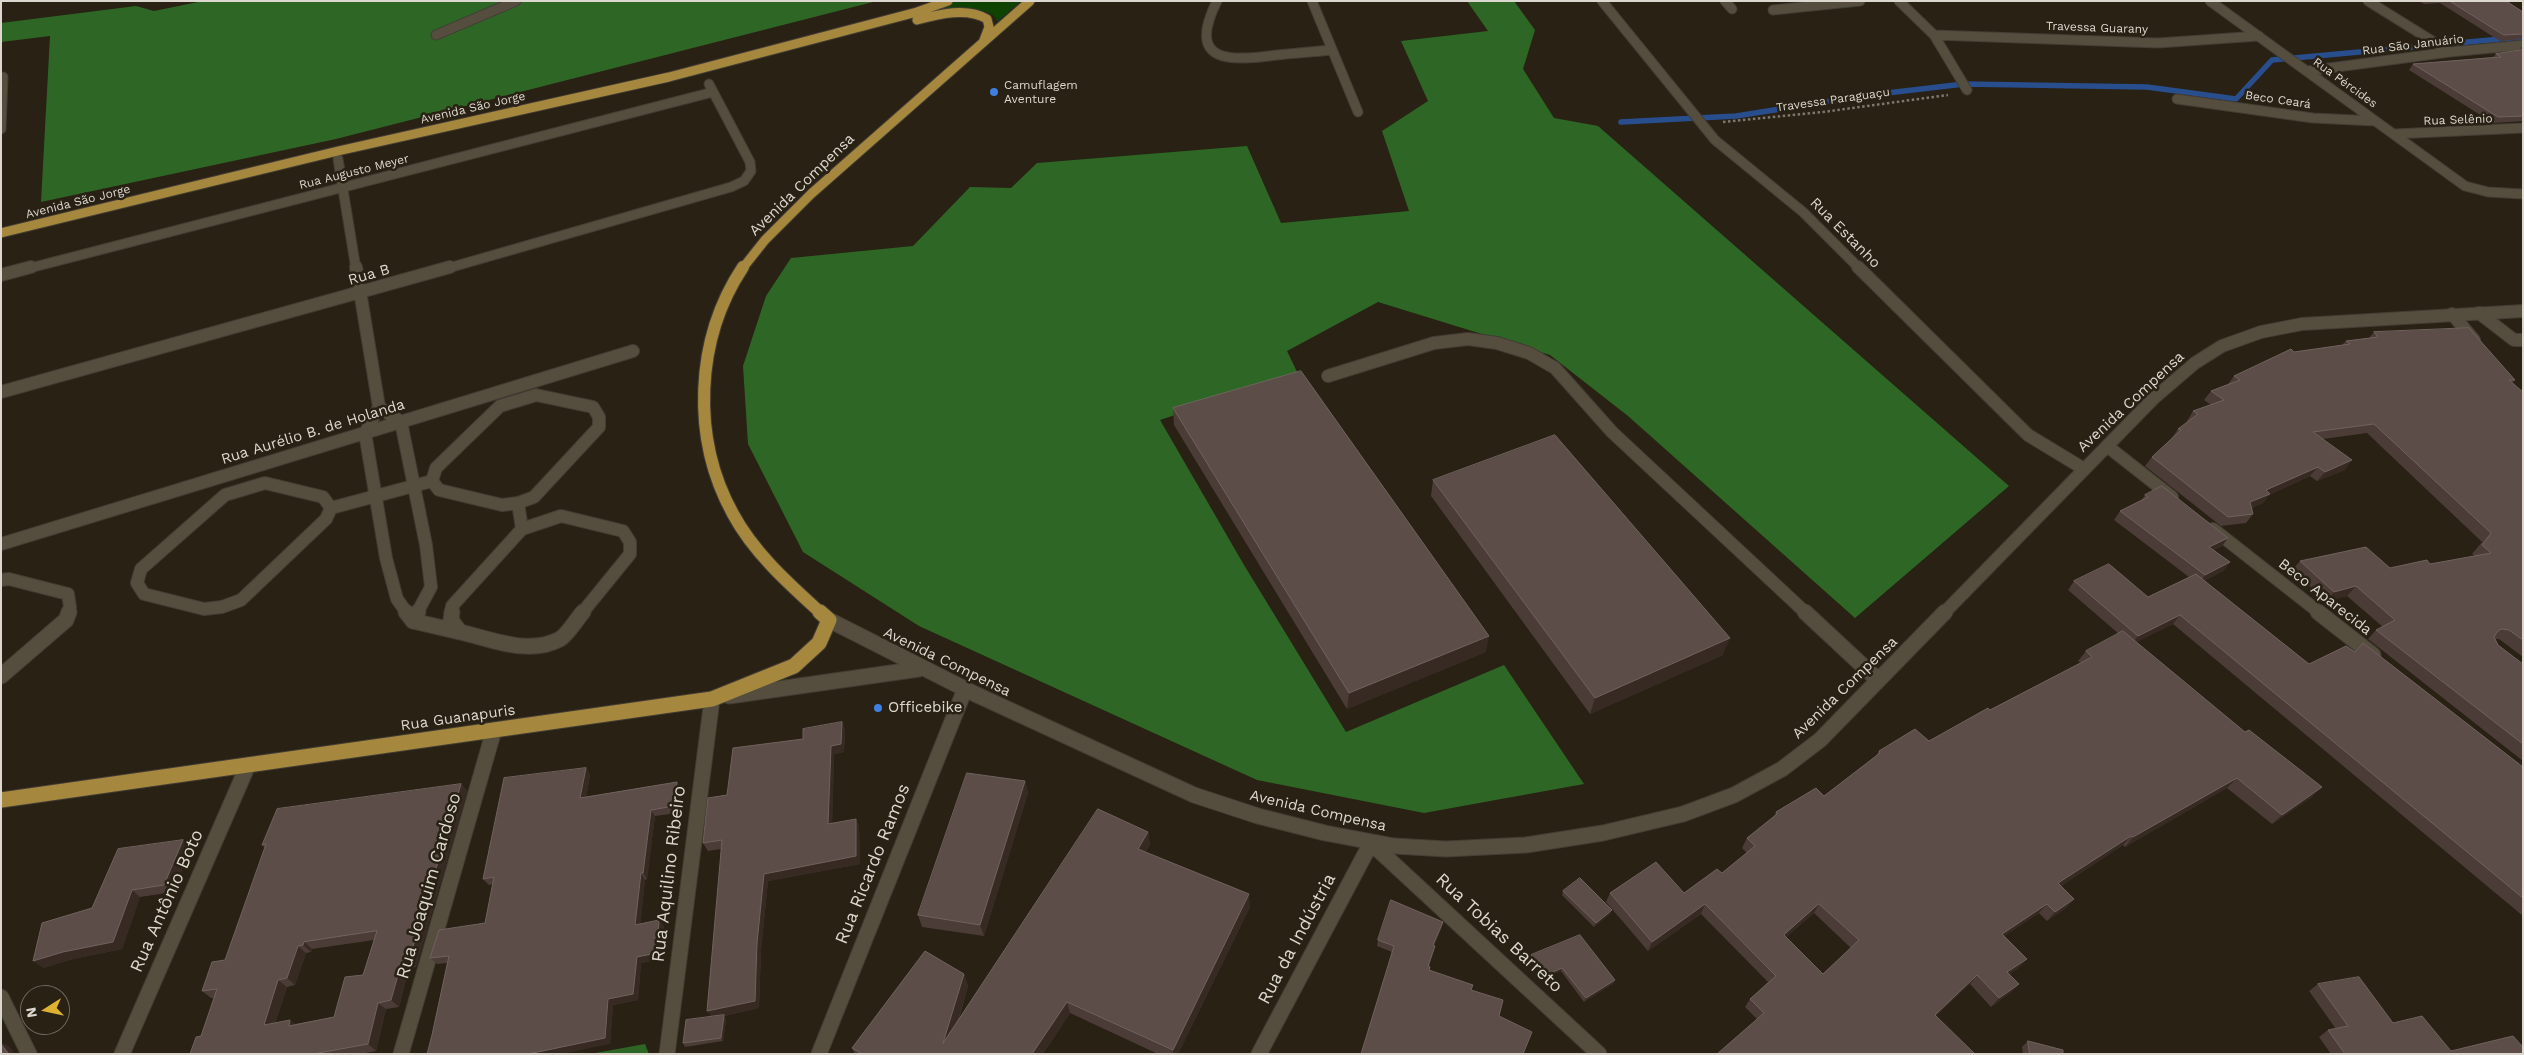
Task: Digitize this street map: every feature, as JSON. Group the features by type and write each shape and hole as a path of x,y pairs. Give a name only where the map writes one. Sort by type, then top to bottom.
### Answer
{"main road":[{"name":"Avenida São Jorge","path":"1,233 248,173 669,77 917,12 948,1"},
{"name":"Avenida Compensa","path":"829,620 790,584 760,551 733,513 714,468 704,420 704,372 714,328 729,291 752,256 781,224 811,194 1030,1"},
{"path":"248,173 301,167 520,119 955,10 970,8 984,11 989,18 990,25 983,42"},
{"path":"712,699 794,666 819,643 829,620"},
{"name":"Rua Guanapuris","path":"1,800 712,699"}],"street":[{"path":"436,35 516,1"},
{"path":"1217,1 1207,22 1206,35 1210,48 1222,56 1241,59 1331,50"},
{"path":"1312,1 1358,112"},
{"name":"Rua Estanho","path":"1602,1 1700,124 1715,140 1803,212 2006,416 2028,435 2084,469"},
{"path":"1725,1 1732,8"},
{"path":"1773,10 1860,1"},
{"path":"1898,1 1934,35 1967,90"},
{"name":"Rua Pércides","path":"2210,1 2464,186 2480,190 2523,194"},
{"path":"2368,1 2450,52"},
{"name":"Travessa Guarany","path":"1934,35 2158,43 2259,36"},
{"name":"Rua São Januário","path":"2306,71 2450,52 2523,45"},
{"path":"1,129 2,77"},
{"name":"Rua Augusto Meyer","path":"1,275 344,188 711,88 750,162 751,172 744,181"},
{"name":"Beco Ceará","path":"2177,99 2313,118 2375,121"},
{"name":"Rua Selênio","path":"2394,134 2523,128"},
{"path":"338,159 379,407 365,433 375,496 397,599 413,621 460,632 525,647 542,645 560,638 630,554 630,542 623,531 561,516 539,521 522,529 452,606 451,620 460,632"},
{"name":"Rua B","path":"1,392 360,293 731,187 744,181"},
{"name":"Avenida Compensa","path":"829,620 919,668 1194,795 1278,822 1371,843 1434,847 1487,847 1550,842 1616,832 1672,818 1734,794 1781,769 1820,740 2107,446 2188,368 2221,347 2253,334 2295,325 2335,320 2523,311"},
{"path":"2480,313 2514,340 2523,340"},
{"path":"2452,314 2484,351"},
{"path":"1328,376 1434,344 1468,339 1498,343 1529,354 1555,368 1612,432 1878,680"},
{"name":"Rua Aurélio B. de Holanda","path":"1,544 401,422 515,393 633,351"},
{"path":"515,393 536,395 593,407 599,417 599,427 534,497 518,503 502,505 439,490 432,481 436,468 515,393"},
{"path":"379,407 401,422 426,545 431,587 413,621"},
{"path":"2107,446 2186,508"},
{"path":"242,471 243,488"},
{"path":"331,508 432,481"},
{"path":"265,483 323,497 331,508 326,519 241,600 204,609 144,594 137,583 141,569 225,495 243,488 265,483"},
{"path":"518,503 522,529"},
{"name":"Beco Aparecida","path":"2201,520 2382,662"},
{"path":"1,580 9,579 68,594 70,607 66,620 1,676"},
{"name":"Rua Guanapuris","path":"712,699 919,668"},
{"name":"Rua Ricardo Ramos","path":"819,1054 965,689"},
{"name":"Rua Aquilino Ribeiro","path":"667,1054 712,699"},
{"name":"Rua Joaquim Cardoso","path":"401,1054 494,730"},
{"name":"Rua Antônio Boto","path":"122,1054 248,765"},
{"name":"Rua da Indústria","path":"1259,1054 1371,843"},
{"name":"Rua Tobias Barreto","path":"1371,843 1599,1054"},
{"path":"1,997 29,1054"}],"path":[{"name":"Travessa Paraguaçu","path":"1700,124 1822,112 1961,94 1967,90"}],"green space":[{"path":"203,1 877,1 336,139 41,202 50,36 1,42 1,23 136,6 154,11"},
{"path":"957,1 1021,1 997,22 993,15 984,11 972,10 943,11 907,18"},
{"path":"1467,1 1514,1 1535,30 1523,69 1554,118 1598,126 2009,486 1855,618 1628,416 1550,355 1378,302 1287,351 1298,374 1160,420 1244,565 1346,732 1504,665 1584,784 1424,813 1257,780 919,626 803,552 748,444 743,366 766,296 791,258 913,246 970,187 1011,188 1037,163 1247,146 1281,223 1409,211 1382,131 1428,101 1401,41 1488,31"},
{"path":"645,1044 649,1054 590,1054"}],"building":[{"path":"2450,1 2506,1 2523,12 2523,34 2504,35"},
{"path":"2523,50 2523,116 2498,117 2413,64 2501,57 2496,54"},
{"path":"2469,328 2515,380 2509,380 2523,392 2523,640 2509,630 2501,629 2494,637 2498,645 2523,664 2523,744 2376,630 2395,620 2356,586 2334,592 2300,561 2366,547 2390,568 2427,560 2430,564 2491,553 2482,545 2491,533 2374,424 2313,432 2352,460 2325,472 2318,467 2266,490 2270,494 2250,502 2253,514 2228,517 2152,457 2181,430 2178,429 2198,414 2193,411 2224,400 2211,391 2240,380 2234,376 2291,349 2294,352 2350,344 2346,341 2378,337 2374,332"},
{"path":"1301,371 1489,636 1349,693 1173,408"},
{"path":"1555,435 1730,638 1595,698 1433,480"},
{"path":"2162,486 2228,538 2209,547 2230,562 2205,575 2120,511 2148,497 2145,495"},
{"path":"2109,564 2148,597 2196,574 2309,664 2346,646 2355,652 2363,643 2523,767 2523,898 2180,615 2138,636 2074,581"},
{"path":"2123,631 2245,732 2249,730 2322,787 2282,815 2237,778 2133,837 2131,836 2058,883 2074,899 2055,912 2047,904 2002,934 2027,959 2007,972 2019,984 1999,998 1977,975 1935,1015 1975,1054 1717,1054 1764,1013 1750,999 1776,976 1705,904 1652,942 1610,893 1656,862 1684,893 1717,869 1722,873 1755,846 1747,838 1777,814 1776,812 1816,788 1824,796 1880,753 1879,751 1915,729 1929,741 1988,708 1990,710 2092,657 2086,651","holes":["1819,904 1859,940 1823,974 1784,935"]},
{"path":"842,722 841,744 831,746 828,824 856,819 856,856 764,874 757,943 755,1001 707,1011 722,840 703,843 708,798 727,795 733,748 803,739 803,729"},
{"path":"586,768 580,798 677,782 674,806 651,810 643,873 641,873 635,925 659,920 657,953 637,957 633,994 608,999 605,1038 528,1054 427,1054 449,956 430,958 439,930 485,923 494,877 483,879 504,778"},
{"path":"967,773 1025,781 980,925 918,915"},
{"path":"461,784 409,960 402,961 391,1000 378,1003 368,1044 313,1054 190,1054 196,1037 201,1036 217,989 202,991 212,962 225,960 266,844 262,845 277,809","holes":["377,931 363,975 345,977 334,1017 289,1026 290,1020 264,1025 278,980 287,978 298,946 303,945 304,942"]},
{"path":"1098,809 1148,832 1138,849 1249,894 1173,1050 1067,1002 1032,1054 862,1054 852,1048 925,951 964,974 943,1043"},
{"path":"183,840 164,885 132,890 113,942 63,952 33,961 42,923 92,908 118,849"},
{"path":"1580,878 1612,910 1596,923 1563,891"},
{"path":"1391,900 1443,922 1433,945 1435,946 1428,966 1430,967 1429,970 1473,985 1471,990 1503,1000 1499,1016 1532,1032 1523,1054 1361,1054 1394,946 1378,940"},
{"path":"1580,935 1615,980 1586,998 1562,968 1544,976 1531,955"},
{"path":"2359,977 2393,1023 2422,1016 2451,1051 2513,1036 2523,1047 2523,1054 2345,1054 2328,1030 2348,1026 2318,984"},
{"path":"724,1015 721,1038 683,1043 686,1020"},
{"path":"2028,1041 2063,1050 2063,1054 2030,1054"},
{"path":"1,1044 9,1054 1,1054"}],"waterway":[{"path":"1621,122 1736,116 1870,95 1964,84 2147,87 2236,99 2272,60 2523,37"}],"place":[{"name":"Camuflagem Aventure","path":"994,92"},
{"name":"Officebike","path":"878,708"}]}
